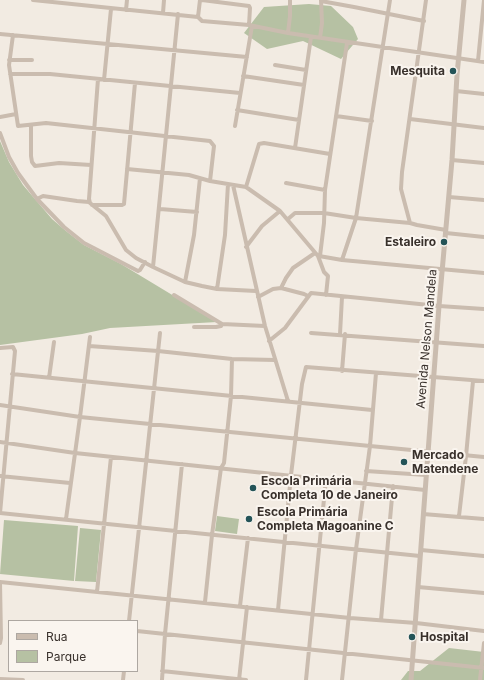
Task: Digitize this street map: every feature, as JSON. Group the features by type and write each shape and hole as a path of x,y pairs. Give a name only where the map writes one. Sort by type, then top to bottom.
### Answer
{"street":[{"path":"33,0 178,14 198,17 202,21 251,26 347,43 484,62"},
{"path":"91,0 91,6"},
{"path":"126,10 127,0"},
{"path":"163,13 164,0"},
{"path":"198,17 201,0 249,6 250,8 251,26 235,126"},
{"path":"288,33 290,0"},
{"path":"354,7 355,0"},
{"path":"342,260 356,218 390,0"},
{"path":"410,223 401,184 420,54 426,0"},
{"name":"Avenida Nelson Mandela","path":"411,680 439,306 452,160 458,59 464,0"},
{"path":"478,61 484,0"},
{"path":"320,38 322,23 321,1 424,21"},
{"path":"104,80 111,8"},
{"path":"153,267 160,209 178,14"},
{"path":"0,34 247,57"},
{"path":"13,35 9,60 18,126 41,123 205,140 212,143 214,146 210,181"},
{"path":"295,148 311,37"},
{"path":"318,255 324,213 324,190 347,43"},
{"path":"9,60 32,60"},
{"path":"274,65 306,70"},
{"path":"10,74 37,74 240,93"},
{"path":"243,76 304,85"},
{"path":"90,203 91,166 98,80"},
{"path":"37,198 43,196 90,203 122,206 124,204 135,83"},
{"path":"456,91 484,94"},
{"path":"237,110 299,120"},
{"path":"0,117 16,114"},
{"path":"336,116 372,121"},
{"path":"410,119 484,128"},
{"path":"30,125 31,156 32,162 35,166 59,163 91,166"},
{"path":"0,134 14,166 37,198 59,222 84,243 138,271 145,262"},
{"path":"246,187 259,144 264,143 330,154"},
{"path":"452,160 484,163"},
{"path":"127,169 189,175 210,181 246,187 280,211 318,255 323,269 328,276 326,295"},
{"path":"185,282 194,235 200,178"},
{"path":"286,183 324,190"},
{"path":"230,184 269,341 288,401"},
{"path":"217,289 225,235 230,184"},
{"path":"449,198 484,200"},
{"path":"90,203 106,216 126,250 153,267 185,282 217,289 256,291"},
{"path":"160,209 197,212"},
{"path":"246,247 262,226 280,211"},
{"path":"288,219 294,213 324,213 356,218 410,223 446,232 484,237"},
{"path":"282,288 292,268 318,255 342,260 484,273"},
{"path":"258,297 273,289 282,288 308,296"},
{"path":"269,341 285,328 309,294 313,293 342,297 484,309"},
{"path":"174,295 222,324 265,326"},
{"path":"342,297 342,371"},
{"path":"194,327 216,327 222,324"},
{"path":"311,332 484,346"},
{"path":"129,620 160,333"},
{"path":"66,519 90,337"},
{"path":"49,378 54,342"},
{"path":"89,346 158,351 232,359 275,360"},
{"path":"0,348 14,348 0,513 420,556"},
{"path":"205,602 221,468 224,463 231,396 232,359"},
{"path":"278,610 291,475 302,384 306,367 484,382"},
{"path":"342,680 350,618 356,550 370,446 376,373"},
{"path":"12,374 372,410"},
{"path":"459,516 473,380"},
{"path":"0,405 80,417 484,457"},
{"path":"0,442 75,453 425,490"},
{"path":"97,592 111,457"},
{"path":"162,680 168,599 182,464"},
{"path":"366,471 426,475"},
{"path":"2,476 70,484"},
{"path":"306,680 326,479"},
{"path":"381,620 393,486"},
{"path":"423,514 484,519"},
{"path":"240,606 248,538"},
{"path":"421,550 484,556"},
{"path":"0,643 0,582 484,631"},
{"path":"418,587 484,593"},
{"path":"239,680 247,607"},
{"path":"138,632 482,668"},
{"path":"480,680 484,643"},
{"path":"162,671 246,680"},
{"path":"0,679 23,680"}],"green space":[{"path":"309,4 331,6 353,27 358,39 341,59 303,41 267,49 244,33 264,7"},
{"path":"0,141 9,162 23,185 52,219 66,231 84,245 121,264 217,322 110,328 82,334 0,345"},
{"path":"217,516 239,519 237,534 215,531"},
{"path":"4,520 78,526 74,581 0,574"},
{"path":"80,528 101,530 96,582 75,581"},
{"path":"449,648 484,652 484,680 401,680 408,671 420,671"}],"place":[{"name":"Mesquita","path":"453,71"},
{"name":"Estaleiro","path":"444,242"},
{"name":"Mercado Matendene","path":"404,462"},
{"name":"Escola Primária Completa 10 de Janeiro","path":"253,488"},
{"name":"Escola Primária Completa Magoanine C","path":"249,519"},
{"name":"Hospital","path":"412,637"}]}
